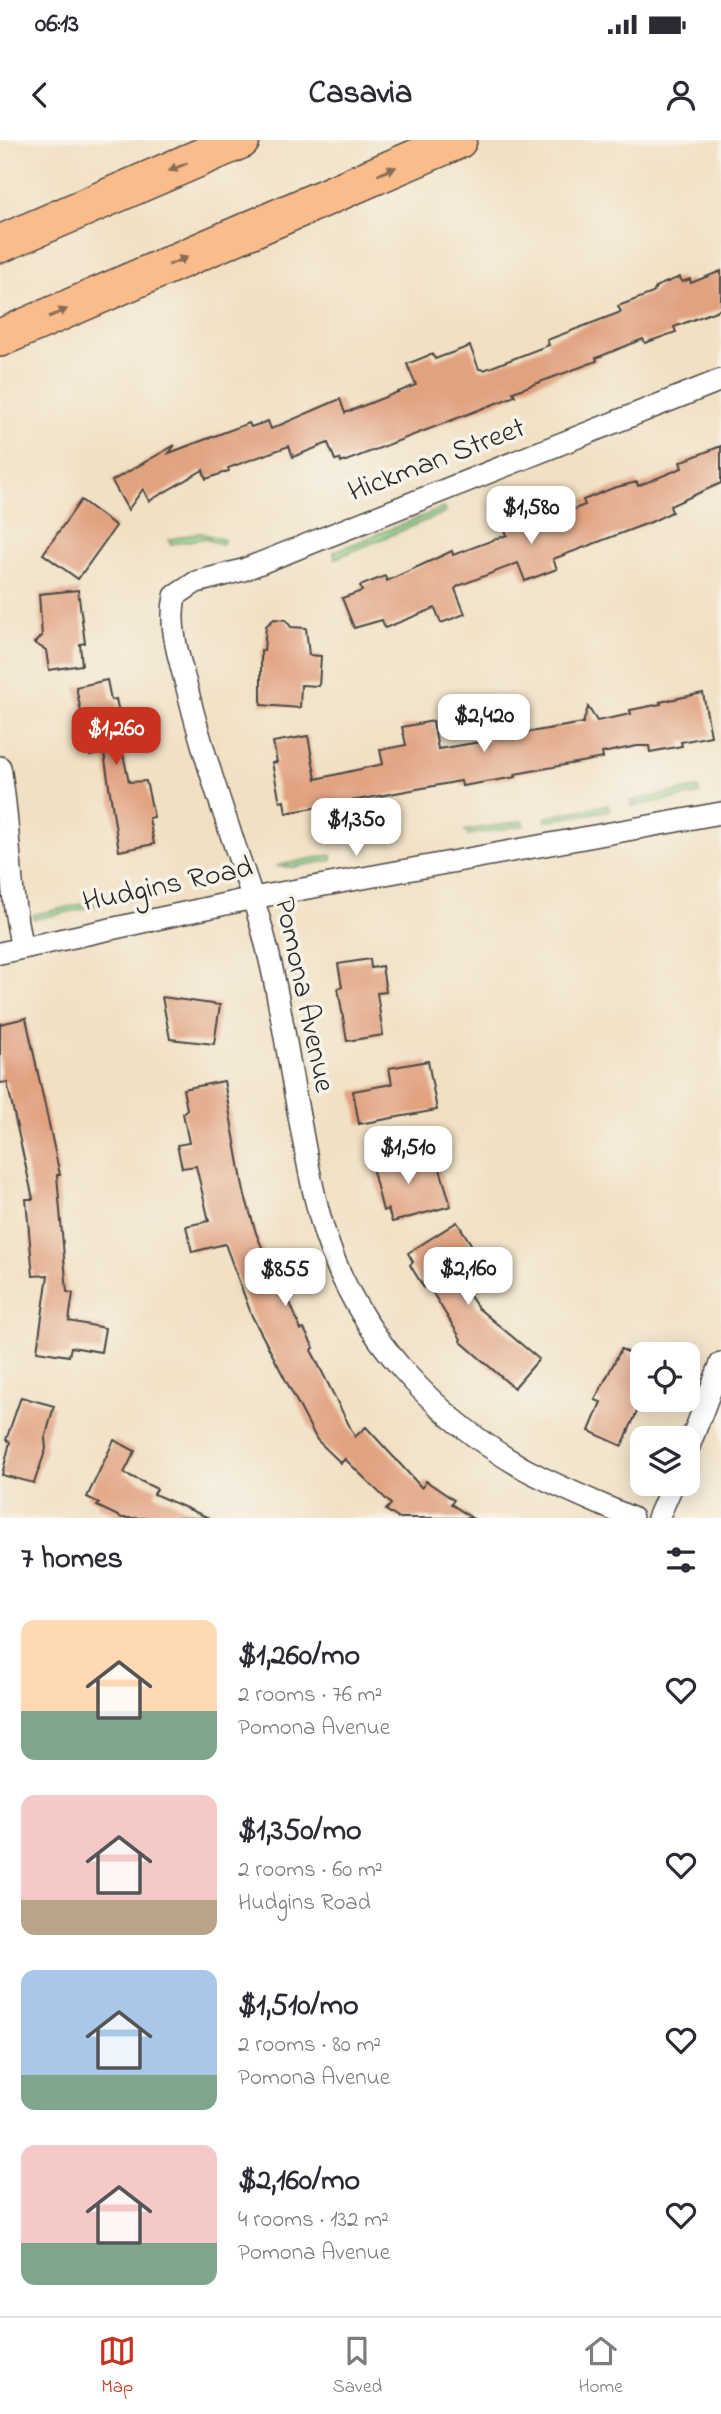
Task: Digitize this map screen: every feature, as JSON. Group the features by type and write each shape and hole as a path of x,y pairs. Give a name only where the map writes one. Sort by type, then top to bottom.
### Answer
{"highway":[{"path":"0,244 241,140"},
{"path":"0,338 458,140"}],"street":[{"name":"Hickman Street","path":"175,596 196,582 243,570 721,380"},
{"name":"Pomona Avenue","path":"175,596 172,613 174,636 204,755 253,898 275,988 300,1124 326,1234 361,1310 405,1373 452,1420 524,1468 632,1518"},
{"path":"0,767 11,838 12,902 22,948"},
{"name":"Hudgins Road","path":"0,953 253,898 721,813"},
{"path":"697,1426 721,1363"},
{"path":"658,1518 668,1496"}],"green space":[{"path":"444,508 446,512 335,558 334,552"},
{"path":"199,533 224,540 222,544 203,538 171,544 169,540"},
{"path":"698,788 699,794 632,806 631,801"},
{"path":"608,805 609,810 546,821 546,817"},
{"path":"523,821 524,825 468,835 465,831"},
{"path":"332,855 332,860 293,867 276,866"},
{"path":"138,892 139,897 34,919 33,915"}],"building":[{"path":"721,271 721,309 674,327 676,332 645,343 643,339 596,358 597,361 513,392 515,396 341,463 340,459 335,460 328,443 293,457 289,446 206,479 203,470 149,501 143,489 128,510 112,481 175,445 169,453 249,423 251,427 268,421 271,429 340,399 345,413 416,385 407,364 432,354 435,359 470,346 479,369 484,370 549,345 547,340 621,312 618,306 653,293 657,286 680,277 682,282 690,279 691,283"},
{"path":"721,446 721,483 670,506 672,512 553,559 557,569 525,581 518,563 458,586 455,589 465,614 441,623 435,608 385,628 382,620 354,628 342,598 362,591 360,586 385,576 387,581 452,551 453,555 507,535 505,531 536,519 538,523 585,505 583,500 613,488 637,482 638,486 682,468 680,462"},
{"path":"81,500 116,526 78,579 43,554"},
{"path":"78,590 85,643 80,644 82,665 49,670 46,650 34,643 42,636 39,594"},
{"path":"274,619 286,620 291,627 306,628 309,655 321,656 319,686 301,685 300,708 261,705 261,650 264,651 266,626"},
{"path":"107,680 111,700 116,699 122,726 117,726 129,782 146,781 154,817 149,818 154,844 119,851 104,753 90,756 76,687"},
{"path":"703,693 711,736 681,742 682,746 650,752 649,746 637,746 602,753 603,758 515,774 516,777 462,786 461,781 286,813 284,801 280,802 272,763 277,762 273,742 308,736 316,779 383,764 380,750 406,745 402,727 433,721 438,749 486,741 490,737 488,726 510,722 512,735 583,723 588,707 597,721 631,714 630,710 661,704 660,702"},
{"path":"370,959 371,968 382,966 386,992 377,993 383,1035 347,1041 338,988 342,987 338,964"},
{"path":"162,997 220,1005 214,1044 170,1039"},
{"path":"26,1018 60,1175 57,1175 67,1292 73,1293 69,1321 105,1328 101,1352 71,1347 69,1356 37,1351 48,1275 33,1276 26,1199 33,1199 7,1082 0,1083 0,1024"},
{"path":"428,1061 437,1110 359,1124 353,1091 392,1084 389,1068"},
{"path":"224,1081 244,1192 256,1233 270,1267 275,1265 301,1330 304,1329 314,1348 311,1350 355,1437 366,1427 422,1488 426,1481 454,1500 451,1504 472,1518 398,1518 386,1510 391,1504 345,1459 341,1463 317,1440 252,1316 225,1244 192,1252 186,1226 209,1221 196,1166 182,1168 177,1145 189,1143 183,1113 187,1109 183,1089"},
{"path":"407,1148 413,1169 438,1162 451,1206 392,1222 388,1209 383,1211 370,1159"},
{"path":"457,1222 471,1244 450,1258 464,1281 461,1282 478,1308 539,1359 514,1388 460,1341 428,1285 424,1288 410,1265 413,1262 408,1253"},
{"path":"621,1349 630,1353 630,1412 637,1412 622,1446 589,1431 601,1402 595,1400"},
{"path":"21,1397 54,1406 45,1439 46,1449 34,1483 2,1475 10,1442 6,1440"},
{"path":"114,1440 135,1451 124,1473 157,1489 154,1494 209,1518 122,1518 97,1506 99,1503 87,1497"}]}
